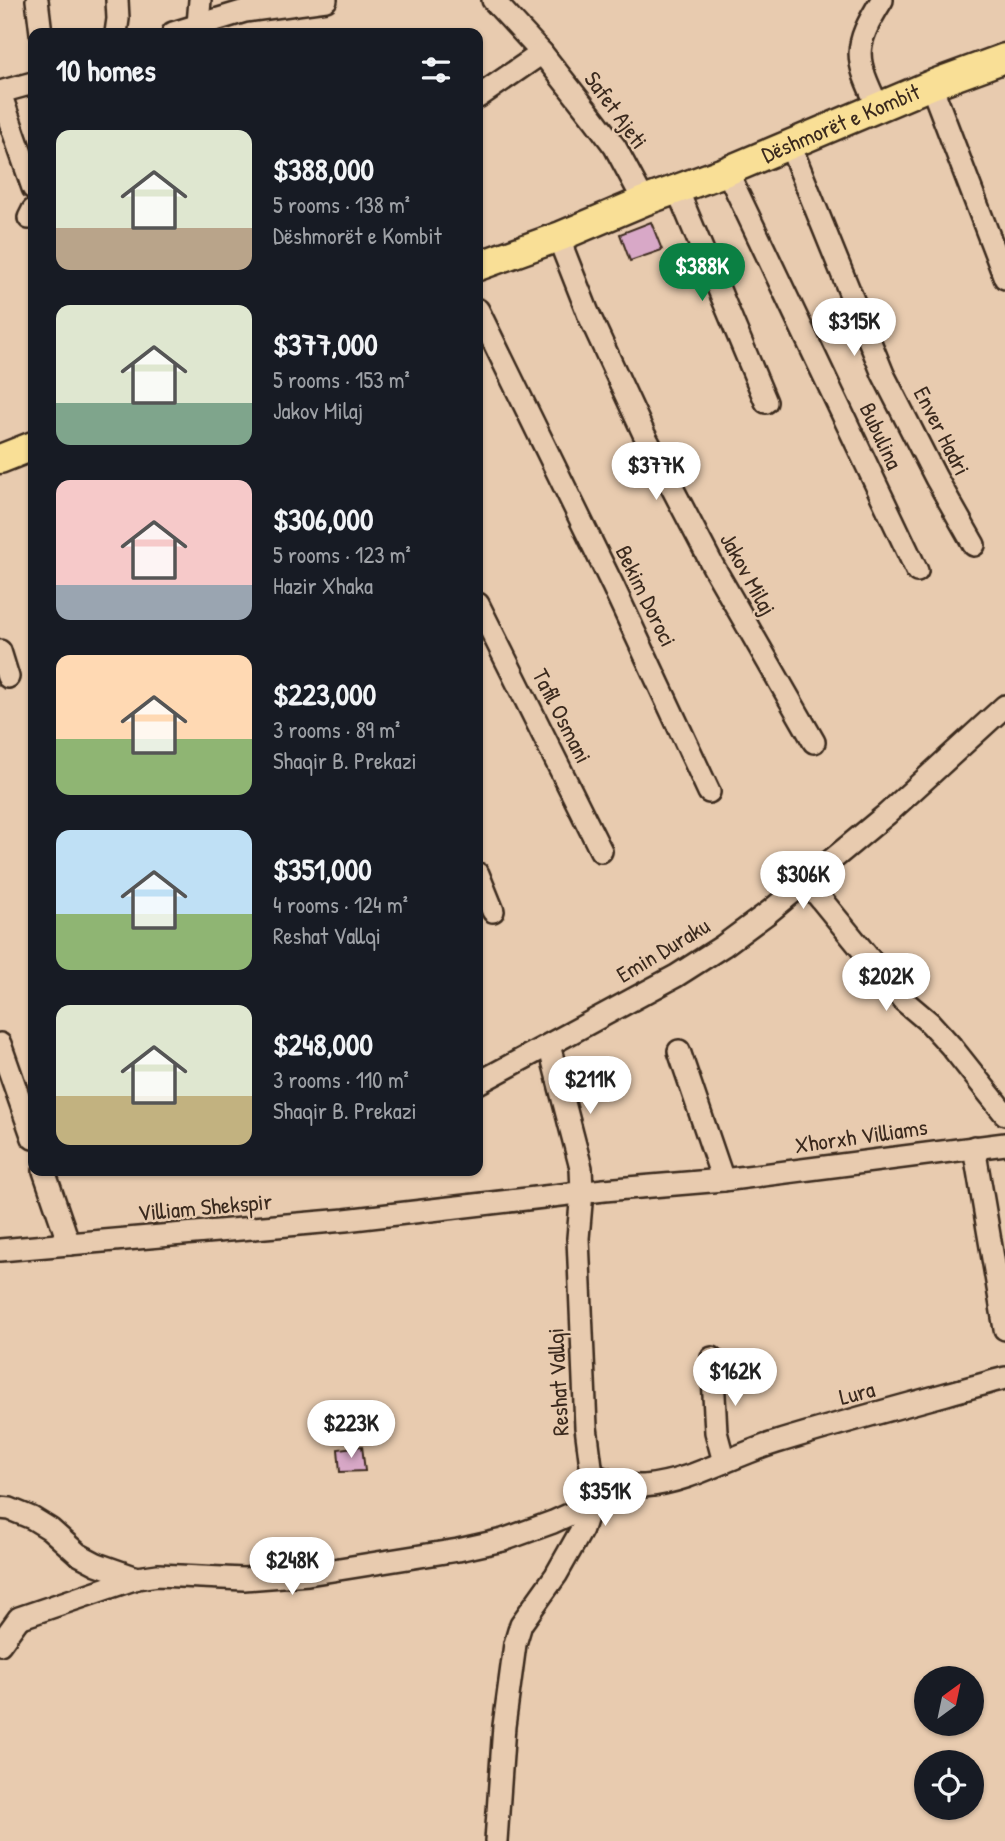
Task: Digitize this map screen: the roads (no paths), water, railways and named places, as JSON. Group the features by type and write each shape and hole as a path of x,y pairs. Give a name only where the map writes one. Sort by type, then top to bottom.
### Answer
{"main road":[{"name":"Dëshmorët e Kombit","path":"483,264 727,171 931,85 1005,58"},
{"path":"0,460 28,448"}],"street":[{"path":"37,0 40,28"},
{"path":"117,0 117,28"},
{"path":"198,25 200,0"},
{"path":"189,28 245,11 326,0"},
{"name":"Safet Ajeti","path":"493,0 541,53 615,147 644,201"},
{"path":"878,107 862,72 859,55 867,23 882,0"},
{"path":"483,94 541,53"},
{"path":"28,84 0,92 28,173"},
{"path":"931,85 1005,278"},
{"name":"Enver Hadri","path":"790,145 883,374 974,545"},
{"name":"Bubulina","path":"727,171 917,571"},
{"path":"677,189 766,402"},
{"path":"561,236 572,251 619,363 703,530 804,705"},
{"name":"Jakov Milaj","path":"561,236 564,252 588,313 639,423 713,566 814,742"},
{"name":"Bekim Doroci","path":"483,320 613,586 709,792"},
{"name":"Tafil Osmani","path":"483,614 601,851"},
{"path":"0,651 8,677"},
{"name":"Emin Duraku","path":"483,1080 700,961 769,912 887,814 1005,706"},
{"path":"806,881 904,1002 930,1023 951,1046 1005,1114"},
{"path":"483,886 493,911"},
{"path":"0,1044 28,1124"},
{"path":"549,1045 579,1154 582,1192"},
{"path":"679,1051 723,1180"},
{"name":"Xhorxh Villiams","path":"582,1192 723,1180 1005,1144"},
{"path":"974,1147 1005,1329"},
{"path":"46,1176 69,1244"},
{"name":"Villiam Shekspir","path":"0,1250 345,1220 582,1192"},
{"name":"Reshat Vallqi","path":"496,1841 504,1726 515,1644 522,1624 574,1545 586,1517 593,1474 585,1414 578,1238 582,1192"},
{"path":"712,1358 716,1432 724,1462"},
{"name":"Lura","path":"593,1474 610,1482 644,1486 690,1475 775,1443 1005,1378"},
{"path":"0,1643 19,1618 137,1578 158,1575 276,1578 369,1566 503,1540 588,1506"},
{"path":"0,1508 32,1518 97,1564 137,1578"}]}
